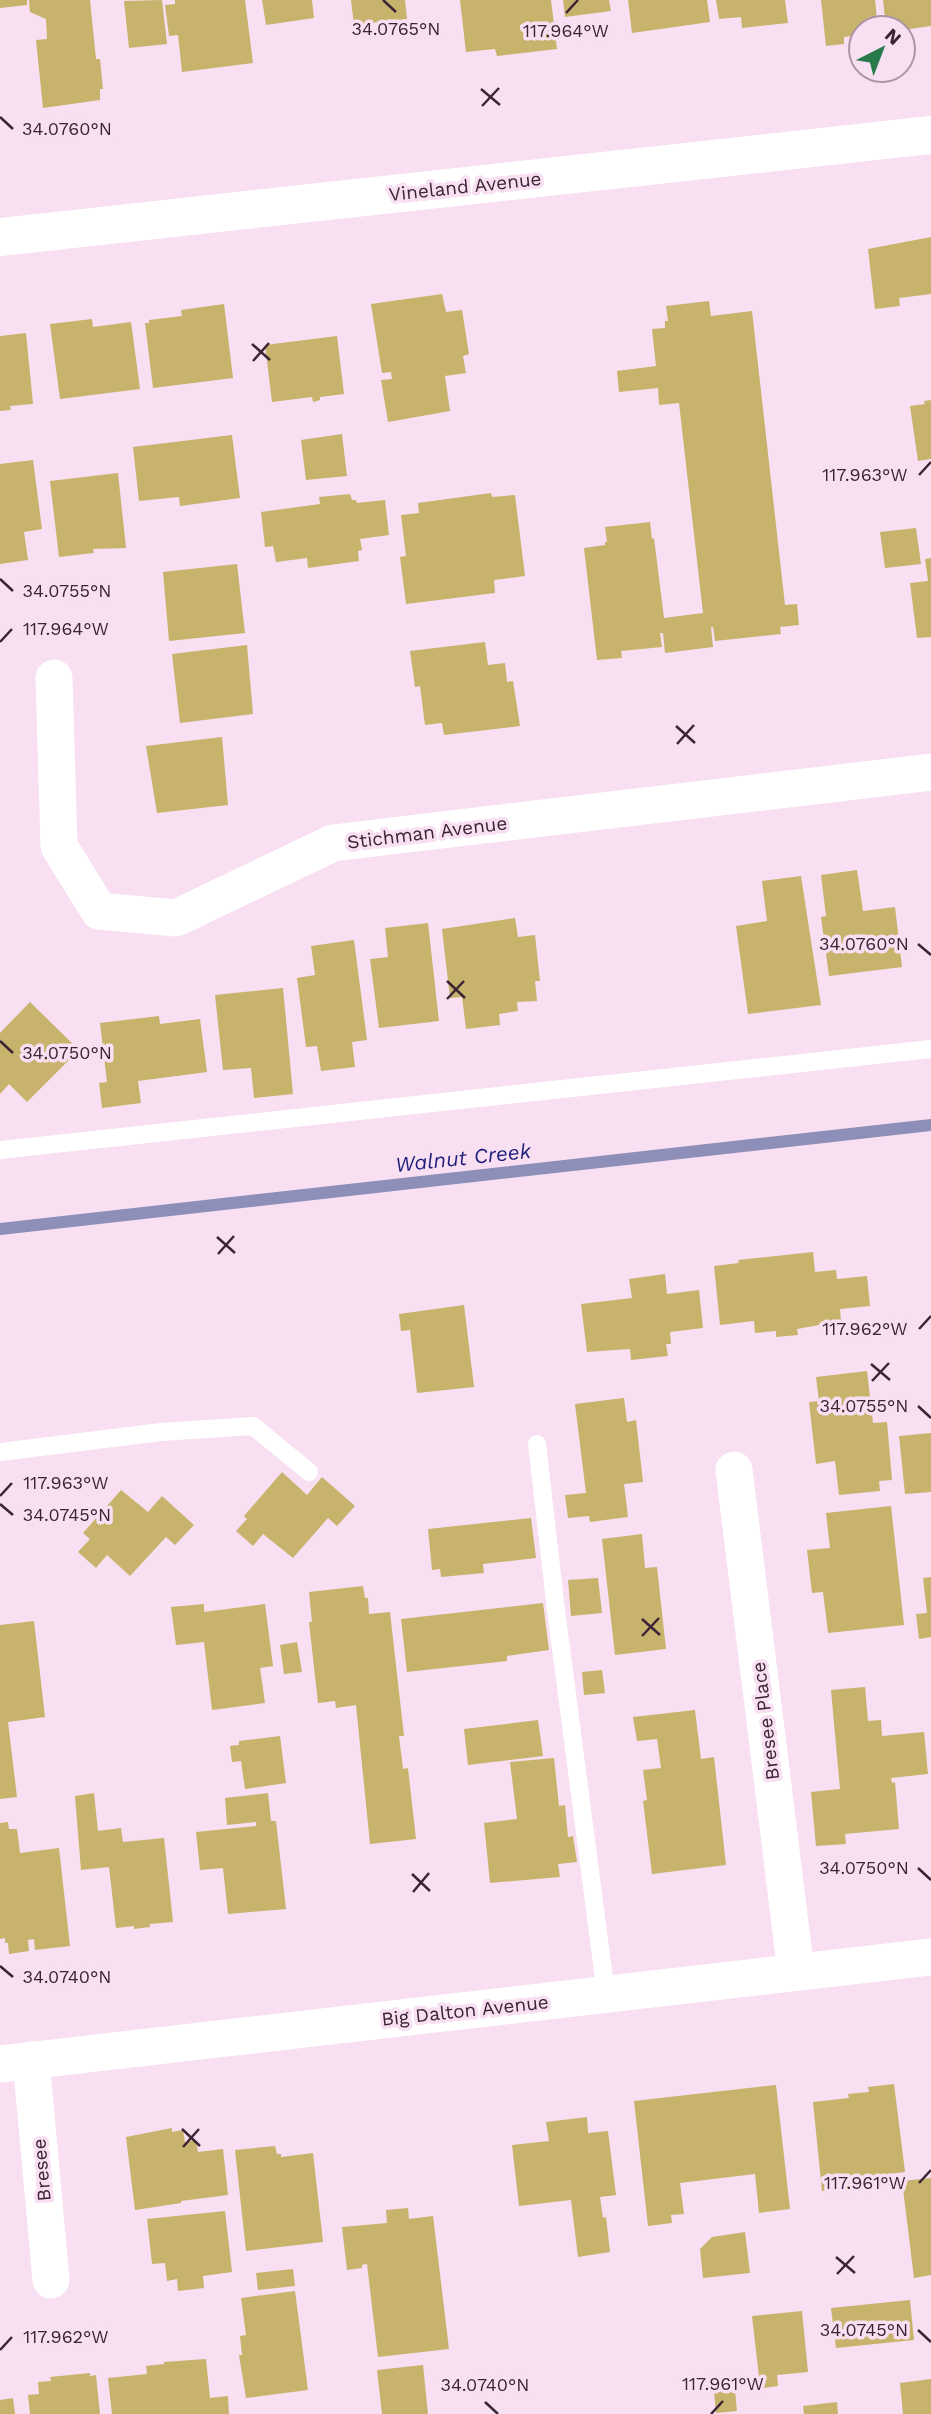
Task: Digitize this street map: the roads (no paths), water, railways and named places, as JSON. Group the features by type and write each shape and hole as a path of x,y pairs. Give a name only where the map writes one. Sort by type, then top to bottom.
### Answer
{"street":[{"name":"Vineland Avenue","path":"0,237 931,135"},
{"name":"Stichman Avenue","path":"54,678 59,846 99,911 176,918 334,843 931,772"},
{"name":"Bresee Place","path":"734,1469 796,1972"},
{"name":"Big Dalton Avenue","path":"16,2062 931,1957"},
{"name":"Bresee","path":"16,2062 51,2280"}],"lane":[{"path":"0,1150 931,1049"},
{"path":"0,1452 160,1432 253,1426 309,1472"},
{"path":"537,1444 606,1994"}],"waterway":[{"name":"Walnut Creek","path":"0,1229 931,1125"}]}
